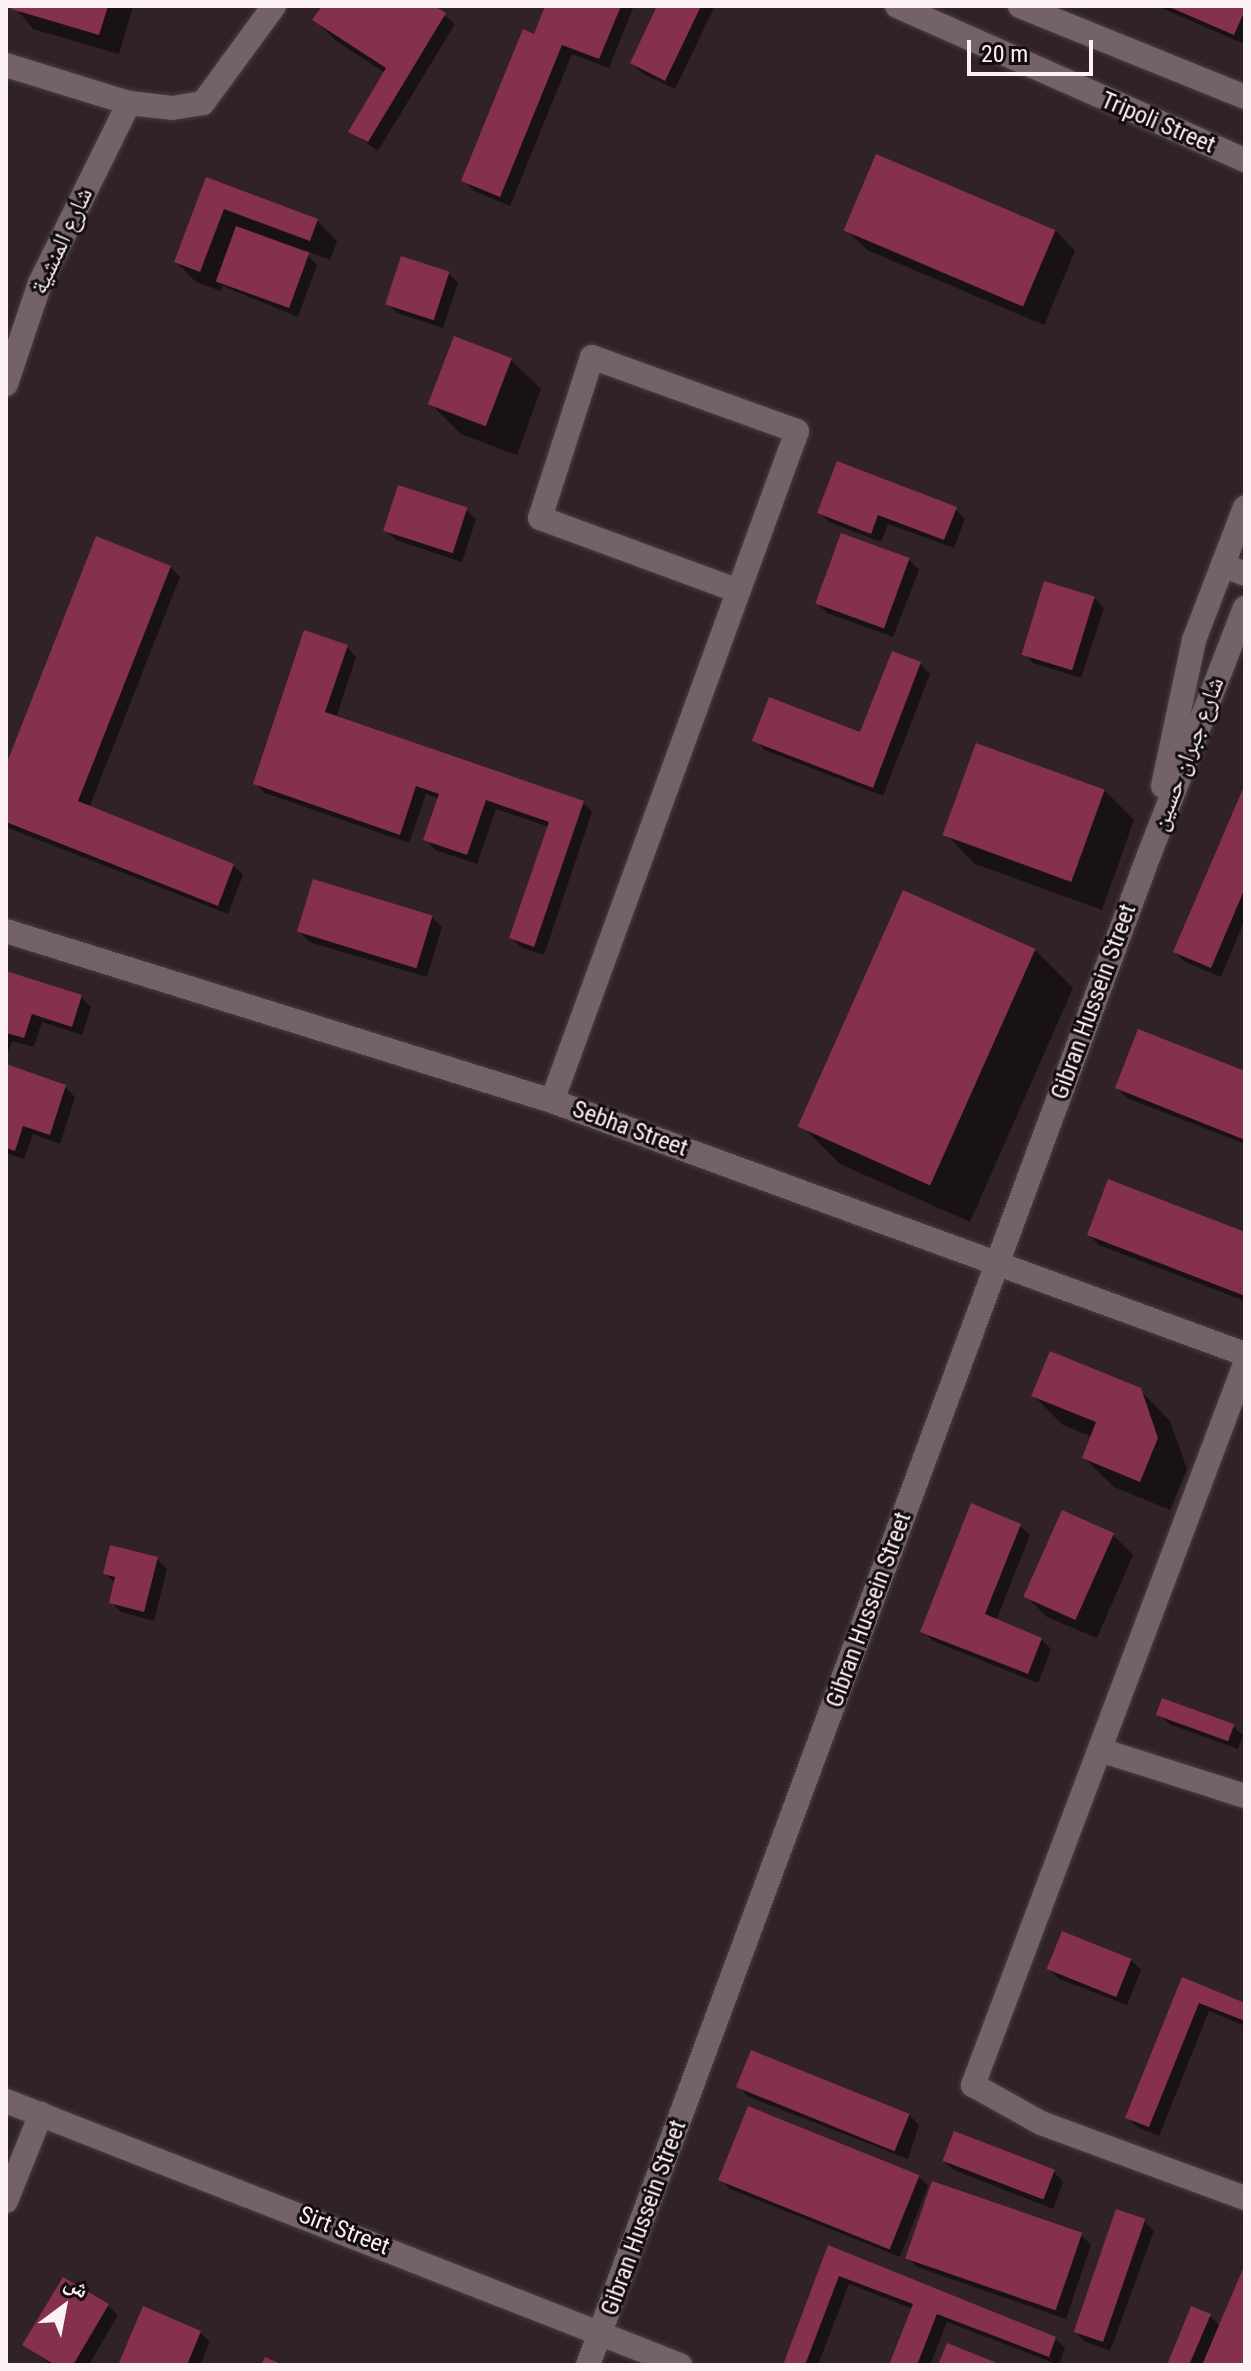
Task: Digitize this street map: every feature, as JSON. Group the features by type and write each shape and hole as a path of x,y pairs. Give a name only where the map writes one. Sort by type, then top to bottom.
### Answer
{"street":[{"path":"6,65 129,103 172,108 203,103 274,6"},
{"name":"Tripoli Street","path":"897,6 1245,160"},
{"path":"1020,6 1245,97"},
{"name":"شارع المنشية","path":"6,384 40,283 129,103"},
{"path":"552,1101 797,431 592,357 540,518 738,591"},
{"path":"1149,855 1194,640 1234,570 1245,507"},
{"name":"شارع جبران حسين","path":"1149,855 1245,608"},
{"name":"Gibran Hussein Street","path":"588,2365 1149,855"},
{"name":"Sebha Street","path":"6,931 552,1101 998,1261 1245,1354"},
{"path":"1245,1364 973,2085 1041,2123 1245,2198"},
{"path":"1100,1750 1245,1796"},
{"name":"Sirt Street","path":"6,2101 680,2365"},
{"path":"6,2201 41,2114"}],"building":[{"path":"11,6 108,6 99,35 11,9"},
{"path":"322,6 435,6 446,13 368,142 348,132 386,68 312,20"},
{"path":"545,6 621,6 599,59 562,45 500,197 461,181 523,29 534,34"},
{"path":"657,6 701,6 665,81 630,63"},
{"path":"1167,6 1245,6 1245,10 1234,35"},
{"path":"876,154 1055,230 1023,307 844,230"},
{"path":"206,177 318,219 310,241 224,209 200,272 174,262"},
{"path":"236,226 309,253 289,308 216,281"},
{"path":"401,256 450,272 434,320 385,305"},
{"path":"454,336 512,358 486,426 428,404"},
{"path":"837,461 957,507 944,540 878,515 871,534 817,513"},
{"path":"398,485 467,508 453,553 383,531"},
{"path":"841,533 910,558 884,628 815,603"},
{"path":"96,536 171,566 78,801 234,864 218,906 6,822 6,765"},
{"path":"1044,581 1095,596 1072,670 1021,655"},
{"path":"304,630 348,645 325,712 584,801 534,947 509,938 549,822 486,800 467,855 423,840 439,794 416,786 400,835 253,784"},
{"path":"892,651 921,662 873,788 752,741 769,697 860,732"},
{"path":"976,743 1105,790 1071,882 942,835"},
{"path":"1245,784 1245,888 1211,968 1173,952"},
{"path":"313,879 433,916 416,968 297,932"},
{"path":"903,890 1035,949 930,1186 798,1127"},
{"path":"6,971 82,995 72,1027 32,1014 24,1038 6,1033"},
{"path":"1138,1029 1245,1071 1245,1140 1115,1088"},
{"path":"6,1064 66,1085 50,1135 23,1126 15,1151 6,1148"},
{"path":"1108,1179 1245,1232 1245,1296 1087,1235"},
{"path":"1050,1351 1141,1388 1158,1438 1140,1482 1082,1458 1096,1422 1031,1396"},
{"path":"971,1503 1021,1524 985,1614 1042,1638 1028,1674 920,1632"},
{"path":"1062,1510 1114,1533 1075,1620 1023,1597"},
{"path":"110,1545 158,1557 144,1612 109,1603 115,1577 103,1574"},
{"path":"1162,1698 1234,1724 1228,1741 1156,1715"},
{"path":"1062,1931 1132,1959 1116,1997 1047,1969"},
{"path":"1182,1977 1245,2003 1245,2021 1199,2003 1149,2127 1125,2118"},
{"path":"751,2050 910,2114 895,2151 736,2087"},
{"path":"748,2106 920,2175 890,2249 718,2180"},
{"path":"954,2131 1055,2170 1043,2200 943,2161"},
{"path":"932,2181 1082,2233 1056,2310 905,2259"},
{"path":"1116,2209 1145,2219 1103,2342 1074,2332"},
{"path":"828,2245 1056,2337 1049,2357 937,2314 917,2365 889,2365 913,2304 839,2276 805,2365 783,2365"},
{"path":"1245,2264 1245,2365 1202,2365"},
{"path":"63,2277 109,2304 73,2365 55,2365 22,2345"},
{"path":"143,2306 201,2331 187,2365 118,2365"},
{"path":"1191,2306 1211,2314 1189,2365 1167,2365"},
{"path":"947,2343 1002,2365 938,2365"},
{"path":"265,2357 283,2365 261,2365"}]}
